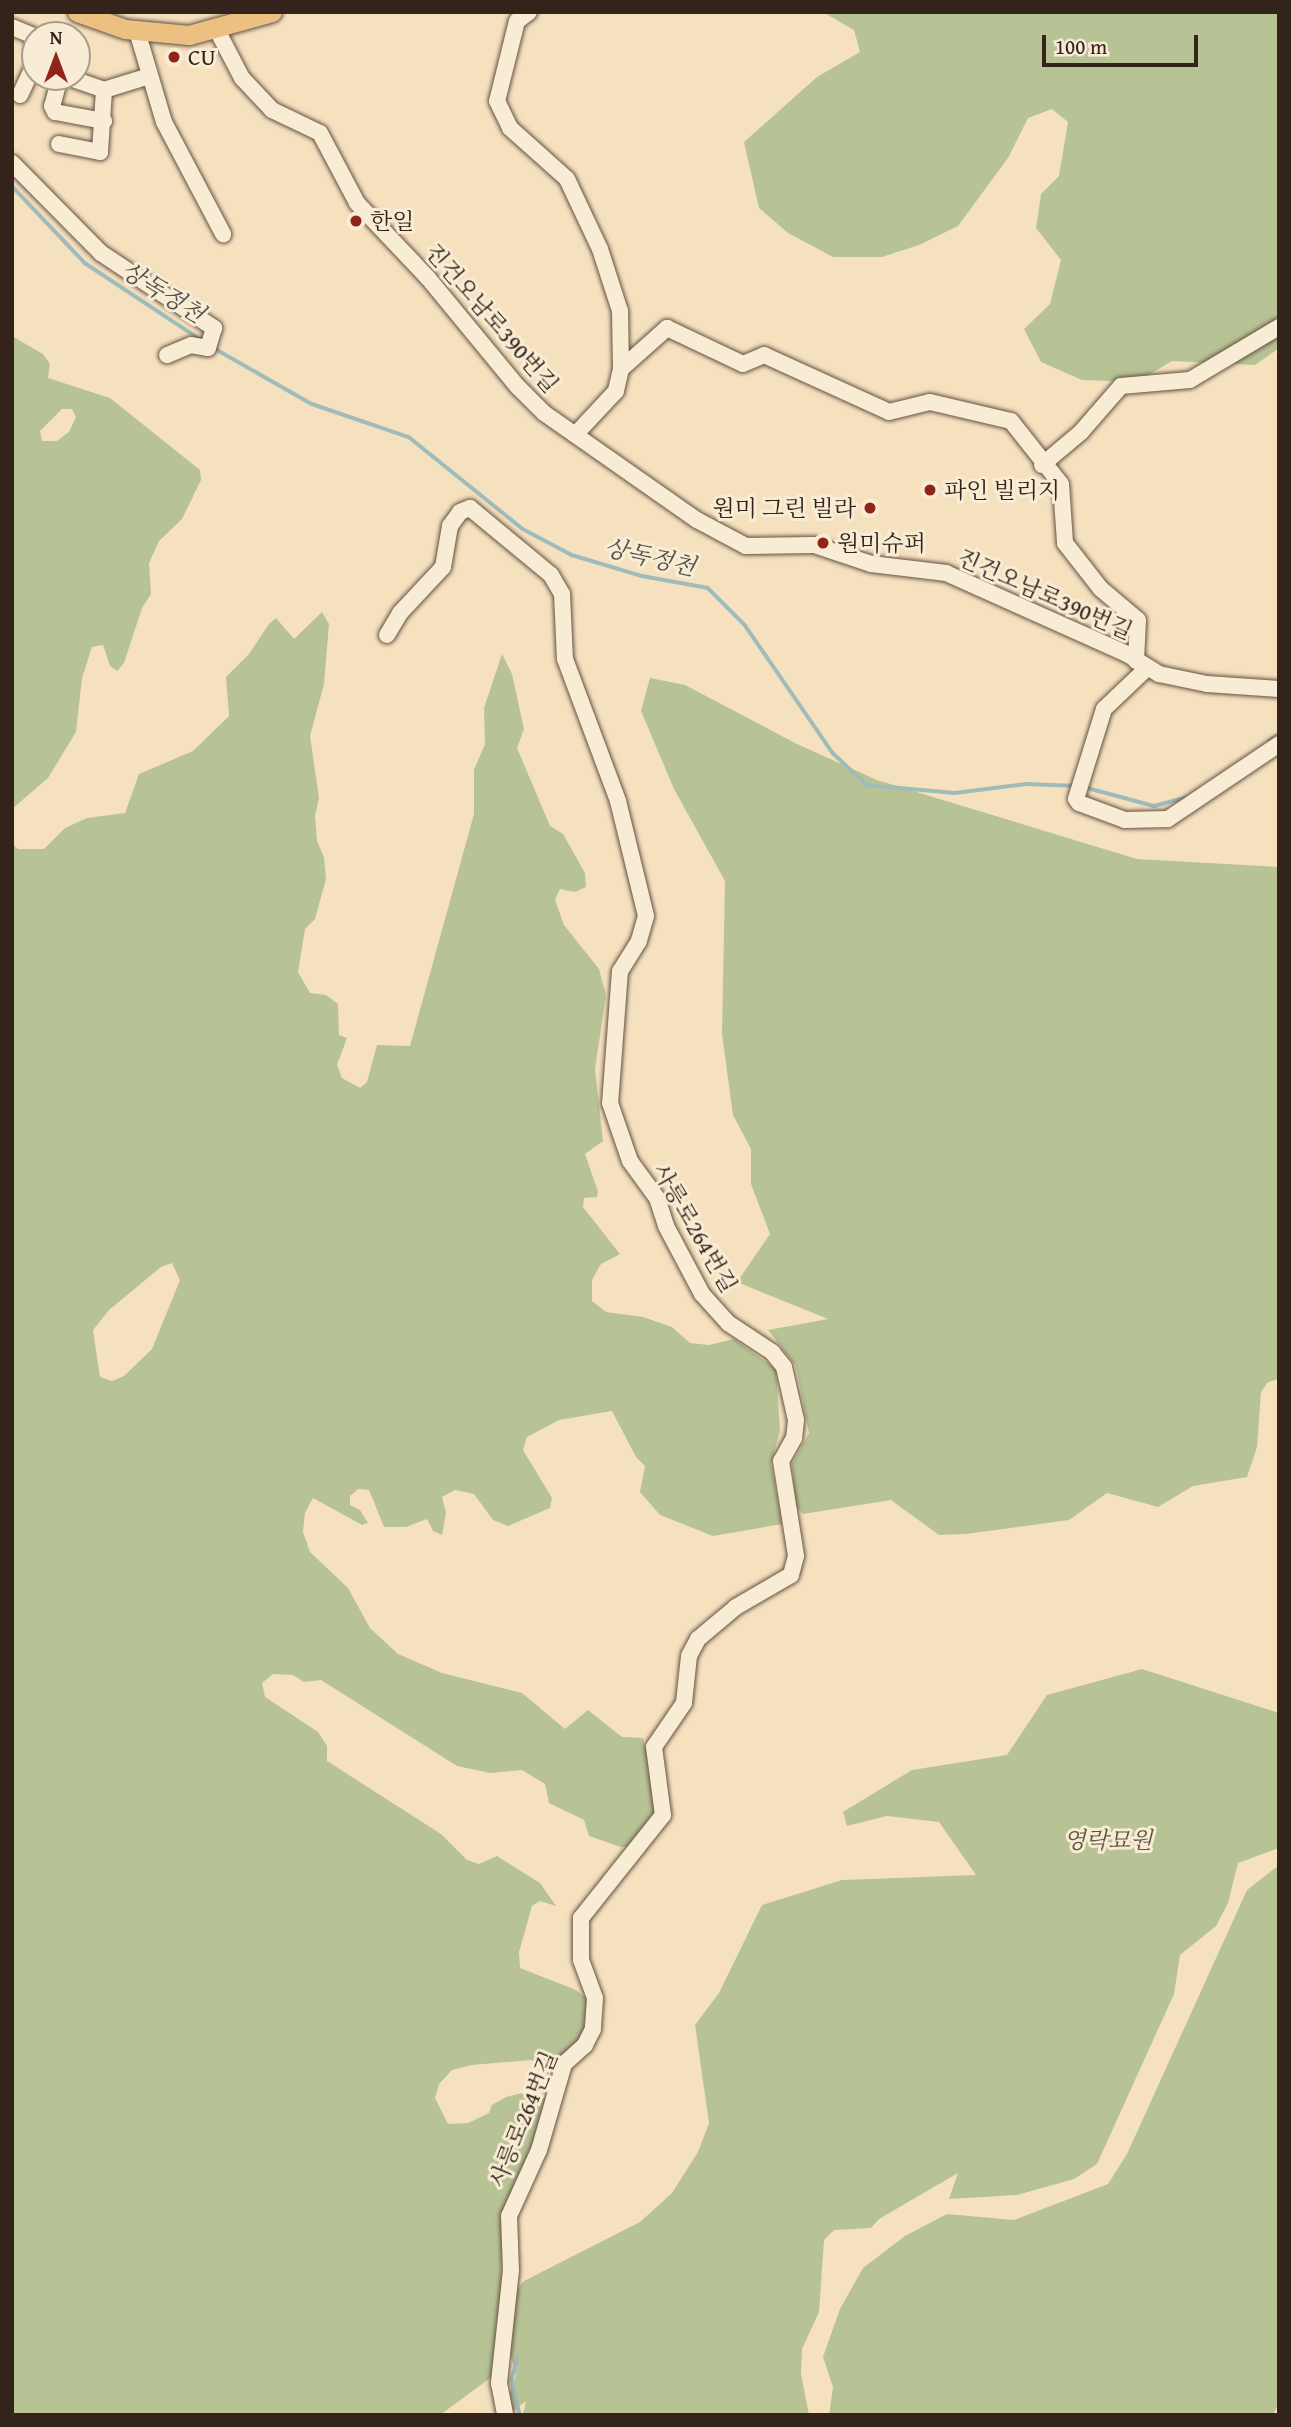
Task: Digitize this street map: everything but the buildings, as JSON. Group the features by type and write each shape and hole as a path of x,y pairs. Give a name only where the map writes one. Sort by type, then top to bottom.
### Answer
{"main road":[{"path":"77,12 137,31 188,34 217,30 272,12"}],"street":[{"path":"528,12 517,22 497,102 510,128 567,178 600,249 620,312 621,369 616,391 575,435"},
{"name":"진건오남로390번길","path":"217,30 242,78 272,110 320,133 357,203 428,278 518,387 544,413 697,520 746,546 814,545 872,564 946,573 1141,665 1207,684 1279,689"},
{"path":"137,31 164,122 223,234"},
{"path":"91,85 104,90 149,76"},
{"path":"59,144 100,152 104,90"},
{"path":"20,95 22,91"},
{"path":"56,91 52,106 55,112 104,121"},
{"path":"12,163 101,253 211,324 211,344 183,346 167,355"},
{"path":"1042,465 1081,432 1121,386 1190,380 1279,327"},
{"path":"621,369 667,328 743,365 764,355 889,412 930,402 1011,421 1042,465 1061,484 1066,543 1101,589 1138,620 1141,665 1107,701 1079,787 1079,803 1125,820 1168,819 1279,744"},
{"name":"사릉로264번길","path":"387,635 400,613 443,567 450,526 460,512 470,508 551,575 562,594 565,659 618,801 646,916 639,941 620,971 610,1103 629,1161 657,1198 702,1294 728,1323 772,1352 784,1367 796,1420 794,1438 781,1461 780,1482 796,1556 790,1575 736,1607 698,1639 689,1656 684,1703 654,1747 663,1815 581,1918 581,1960 594,1998 593,2029 565,2064 539,2150 509,2216 511,2270 499,2383 505,2415"}],"green space":[{"path":"823,12 1279,12 1279,348 1255,365 1172,361 1145,377 1110,381 1082,380 1041,362 1024,329 1050,304 1061,260 1036,228 1041,194 1059,176 1068,122 1052,109 1028,118 1008,158 958,226 919,245 882,257 833,257 788,233 759,208 744,142 817,77 860,52 854,30"},
{"path":"12,336 43,354 50,364 48,378 110,398 200,470 201,480 182,519 159,541 149,563 151,594 142,608 124,663 117,671 110,666 103,645 92,647 82,678 76,732 48,778 12,809","holes":["62,409 72,409 76,417 69,432 57,441 42,441 40,431"]},
{"path":"322,612 329,624 324,684 310,736 319,798 315,816 317,841 324,857 326,879 315,919 305,929 298,972 310,993 326,995 338,1004 339,1035 347,1038 337,1065 342,1078 360,1088 367,1082 377,1045 410,1046 474,814 474,770 485,744 484,708 502,654 512,674 524,729 517,748 550,826 563,834 585,873 586,887 575,892 560,889 555,900 564,925 599,969 606,995 595,1069 603,1141 585,1154 598,1192 597,1197 584,1198 583,1207 620,1254 601,1264 592,1280 592,1301 606,1312 643,1317 672,1327 690,1343 709,1345 734,1339 776,1369 780,1431 771,1464 782,1524 713,1536 660,1515 640,1492 645,1466 636,1457 612,1411 559,1420 527,1437 523,1450 552,1498 550,1508 508,1526 493,1520 474,1494 455,1490 442,1497 446,1513 442,1535 433,1531 427,1519 406,1527 384,1527 369,1490 358,1489 350,1496 350,1505 360,1510 368,1523 362,1525 313,1498 305,1513 303,1532 310,1552 348,1588 370,1628 398,1654 442,1673 522,1693 565,1729 588,1710 622,1737 643,1738 657,1791 656,1811 630,1846 621,1847 589,1836 584,1820 549,1803 545,1784 522,1770 490,1773 457,1766 321,1680 304,1682 293,1675 273,1674 262,1683 265,1697 318,1732 327,1746 327,1761 441,1834 467,1860 479,1864 497,1856 540,1883 556,1906 540,1901 532,1906 519,1952 520,1968 576,1990 589,2000 582,2040 567,2051 552,2073 545,2074 532,2060 472,2065 452,2070 439,2084 435,2098 448,2124 468,2123 489,2113 492,2105 506,2097 522,2093 548,2099 530,2157 502,2221 501,2308 493,2376 440,2415 12,2415 12,843 18,849 44,849 65,828 87,818 125,813 139,774 193,751 229,716 226,677 249,654 269,624 276,618 294,639","holes":["172,1263 180,1280 152,1349 124,1376 112,1381 100,1377 93,1330 109,1310 161,1267"]},
{"path":"650,678 685,685 797,744 877,780 1137,859 1279,867 1279,1379 1268,1382 1261,1392 1257,1447 1247,1477 1193,1486 1158,1507 1107,1493 1069,1520 966,1534 939,1535 891,1500 803,1514 796,1506 792,1464 809,1433 796,1366 768,1330 828,1319 737,1282 770,1234 751,1184 751,1149 733,1115 722,1034 725,881 674,789 641,711"},
{"name":"영락묘원","path":"1142,1669 1279,1713 1279,1848 1238,1863 1228,1903 1216,1926 1180,1955 1174,1994 1097,2164 1074,2179 1017,2195 949,2199 958,2173 879,2219 871,2228 834,2230 824,2240 819,2312 802,2349 801,2374 809,2415 523,2415 526,2401 512,2412 508,2398 516,2375 508,2346 517,2290 524,2281 640,2222 672,2193 698,2152 709,2123 695,2025 719,1993 762,1905 842,1880 976,1875 939,1822 887,1816 847,1826 843,1812 912,1770 1007,1755 1047,1695"},
{"path":"1279,1865 1279,2403 1273,2415 829,2415 833,2387 823,2357 840,2309 863,2268 905,2236 947,2214 1014,2220 1108,2184 1127,2154 1247,1890"}],"waterway":[{"name":"상독정천","path":"12,186 85,263 203,341"},
{"name":"상독정천","path":"212,347 312,404 409,437 523,529 572,555 642,576 708,588 745,625 833,753 867,785 955,793 1026,784 1077,786"},
{"name":"상독정천","path":"1269,741 1279,734"},
{"name":"상독정천","path":"1084,787 1154,806 1187,797"},
{"path":"518,2359 512,2380 520,2415"}],"place":[{"name":"CU","path":"174,57"},
{"name":"한일","path":"356,221"},
{"name":"파인 빌리지","path":"930,490"},
{"name":"원미 그린 빌라","path":"870,508"},
{"name":"원미슈퍼","path":"823,543"}]}
